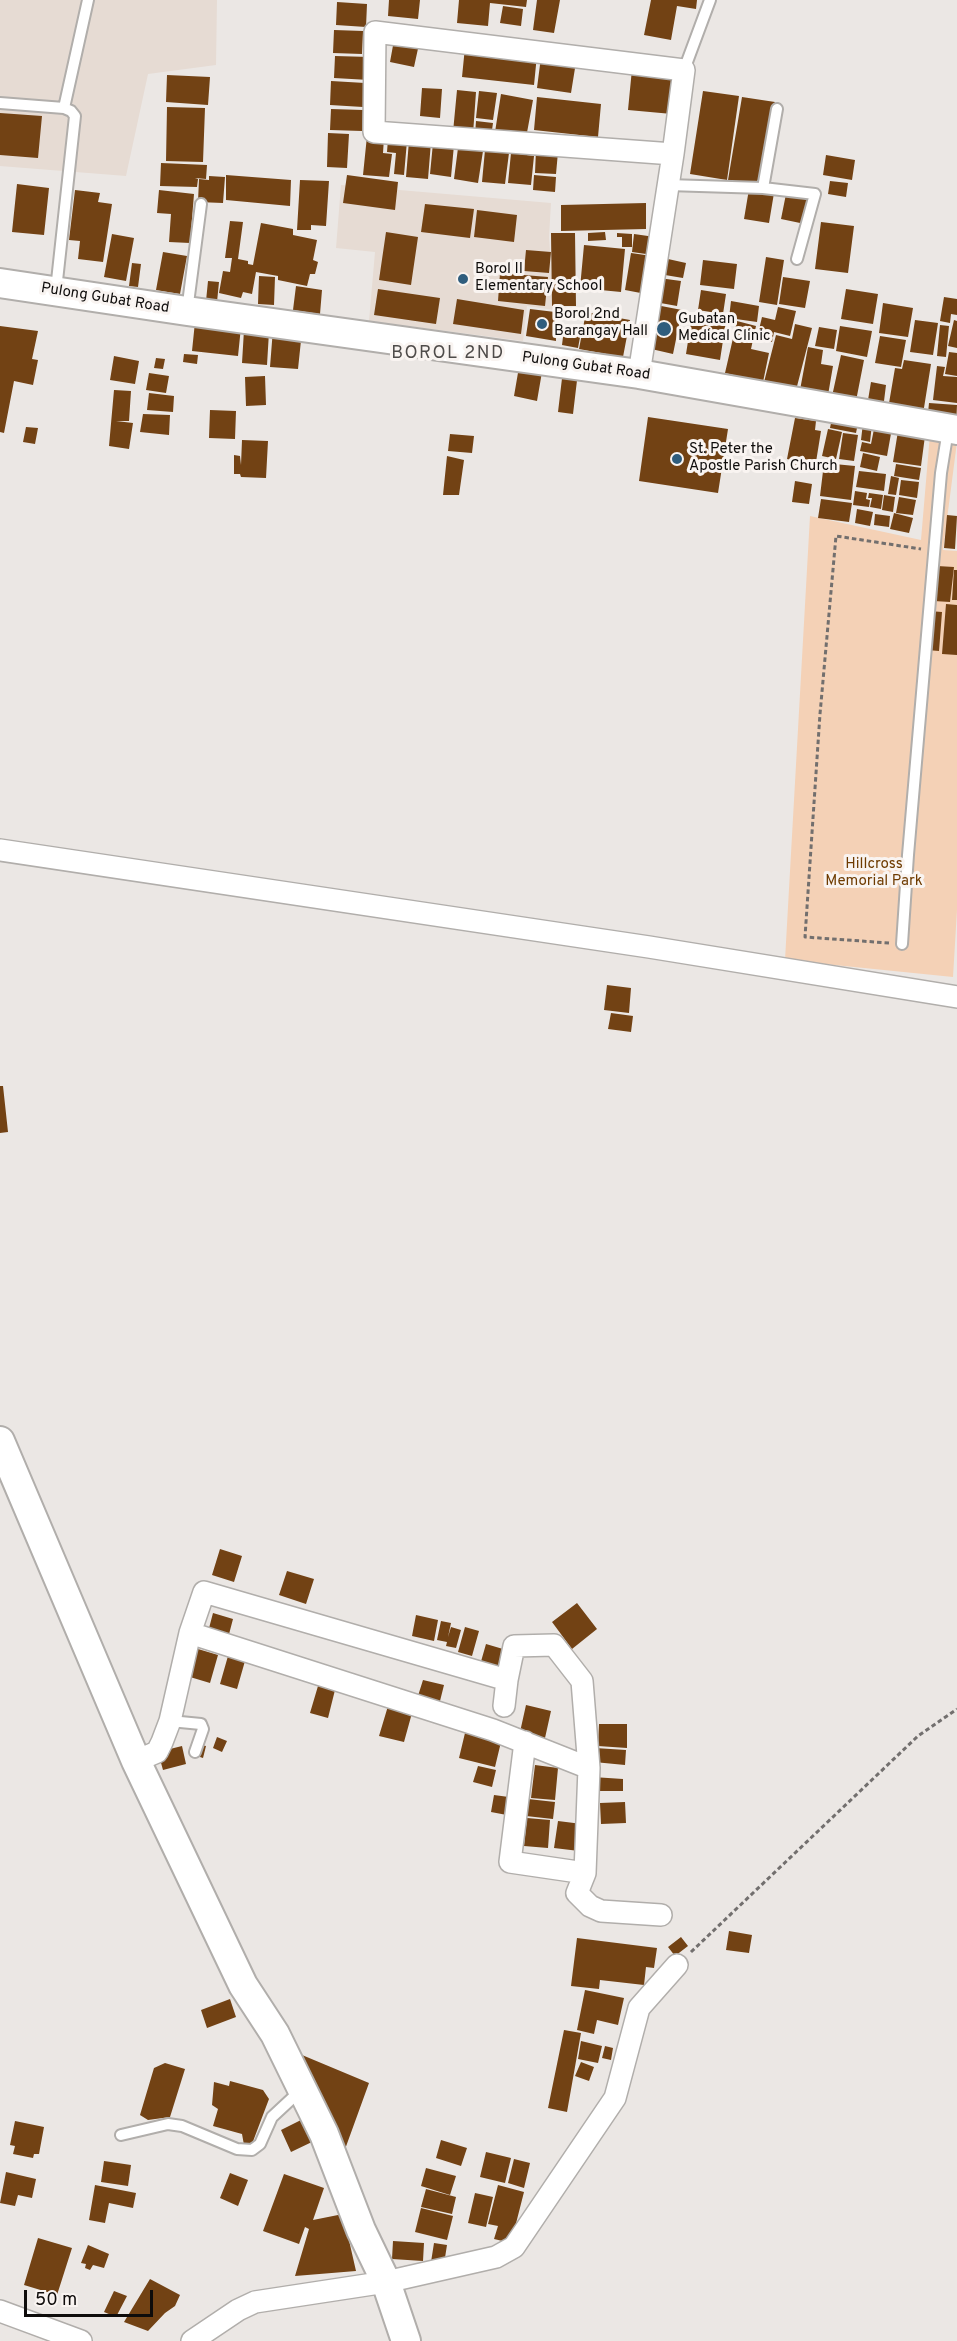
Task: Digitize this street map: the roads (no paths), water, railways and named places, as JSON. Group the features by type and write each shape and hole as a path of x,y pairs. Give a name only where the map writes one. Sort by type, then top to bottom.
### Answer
{"street":[{"path":"639,374 673,154 684,70 375,32 374,132 673,154"},
{"name":"Pulong Gubat Road","path":"0,283 639,374 953,429"},
{"path":"0,849 661,949 957,997"},
{"path":"0,1441 136,1761 243,1985 274,2034 324,2133 361,2230 386,2282 406,2341"},
{"path":"136,1761 157,1752 170,1721 190,1633 204,1592 507,1680"},
{"path":"190,1633 525,1742 589,1768"},
{"path":"504,1706 514,1646 554,1645 582,1681 589,1768 585,1873 577,1893 590,1906 601,1911 661,1915"},
{"path":"525,1742 510,1862 585,1873"},
{"path":"192,2341 238,2310 255,2302 386,2282 496,2257 514,2247 615,2098 639,2008 677,1965"},
{"path":"0,2311 81,2341"}],"lane":[{"path":"64,108 88,0"},
{"path":"684,70 710,0"},
{"path":"0,103 64,108 75,116 56,290"},
{"path":"763,188 777,109"},
{"path":"668,185 763,188 815,194 796,259"},
{"path":"187,311 201,204"},
{"path":"902,944 941,473 953,429"},
{"path":"170,1721 201,1724 203,1729 195,1752"},
{"path":"121,2135 168,2124 182,2126 237,2149 252,2150 260,2144 272,2117 303,2089"}],"place":[{"name":"Borol II Elementary School","path":"463,279"},
{"name":"Borol 2nd Barangay Hall","path":"542,324"},
{"name":"Gubatan Medical Clinic","path":"664,329"},
{"name":"St. Peter the Apostle Parish Church","path":"677,459"}],"district":[{"name":"BOROL 2ND","path":"448,354"}],"park label":[{"name":"Hillcross Memorial Park","path":"874,874"}]}
